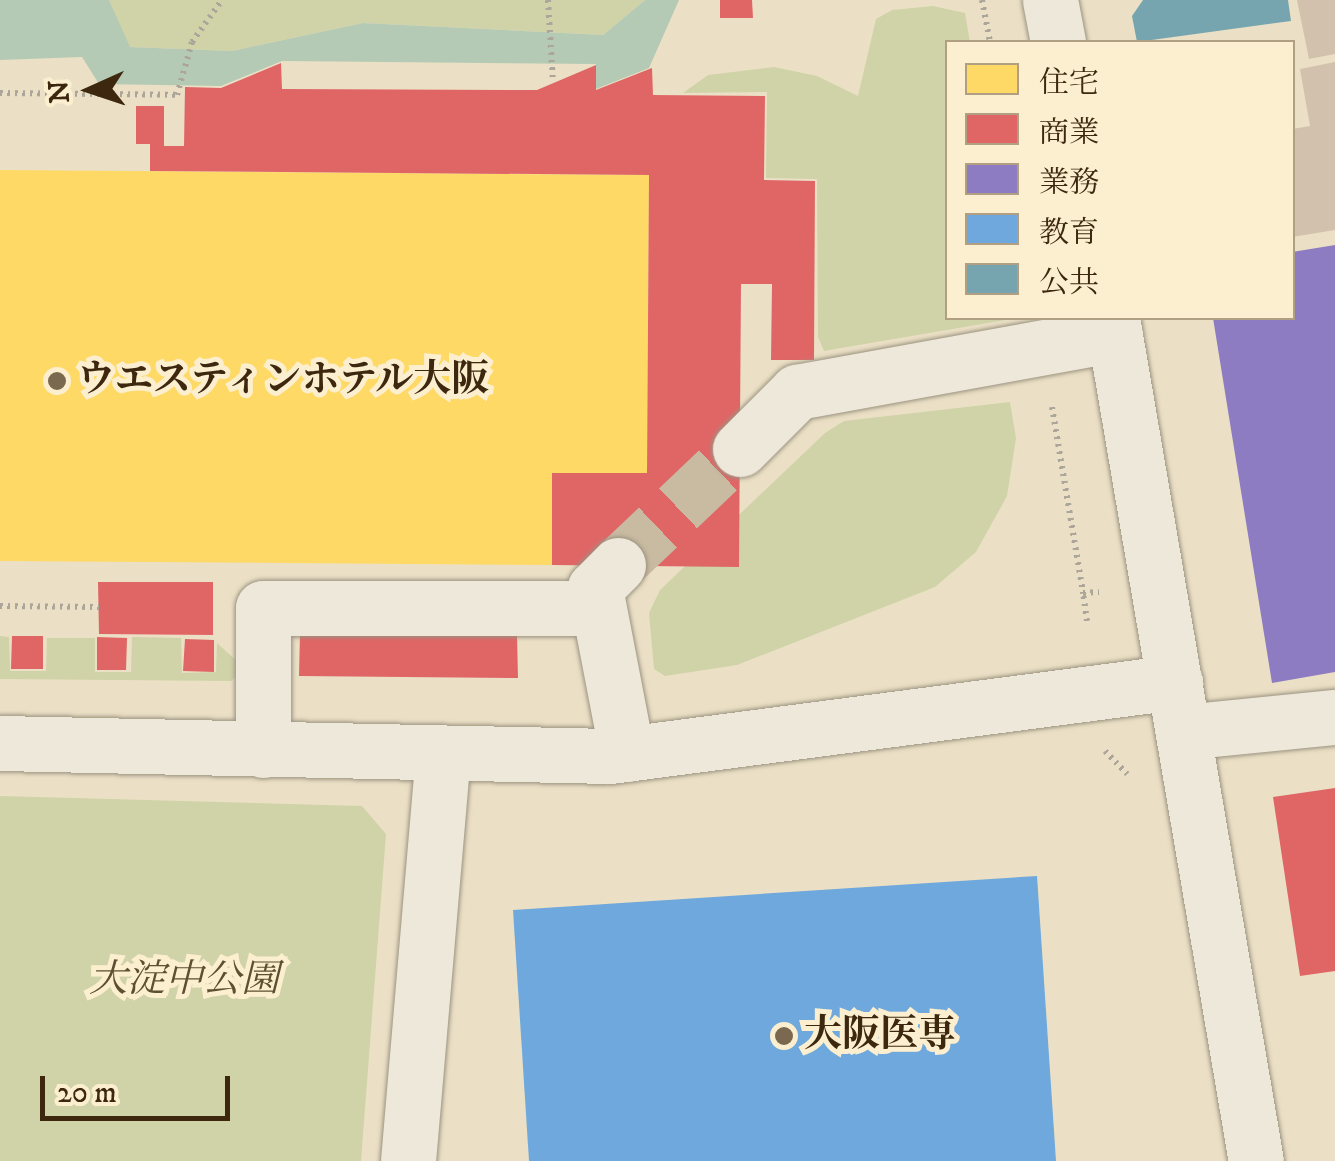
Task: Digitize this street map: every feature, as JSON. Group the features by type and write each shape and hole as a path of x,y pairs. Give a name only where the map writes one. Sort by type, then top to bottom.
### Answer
{"street":[{"path":"1050,0 1058,40"},
{"path":"740,448 796,392 1042,348 1113,326 1256,1161"},
{"path":"263,750 263,608 608,587 627,754"},
{"path":"0,743 442,755 627,754 1180,706 1335,718"},
{"path":"408,1161 442,755"}],"path":[{"path":"0,93 177,95 192,42 222,0"},
{"path":"548,0 553,82"},
{"path":"982,0 990,40"},
{"path":"1042,348 1087,621"},
{"path":"1083,593 1102,592"},
{"path":"0,606 99,606"}],"green space":[{"path":"109,0 645,0 603,35 363,23 232,51 129,47"},
{"path":"933,6 965,13 970,40 945,40 945,320 1005,320 824,351 818,337 817,179 766,178 767,92 683,93 708,75 774,67 817,76 858,96 876,19 892,10"},
{"path":"1010,402 1016,438 1007,496 976,552 935,587 737,665 665,676 654,669 649,613 660,590 825,433 844,421"},
{"path":"0,636 9,637 10,671 46,671 47,638 95,638 95,672 131,672 132,637 181,638 182,673 216,672 217,643 239,663 238,675 231,681 0,679"},
{"name":"大淀中公園","path":"0,796 362,806 386,834 361,1161 0,1161"}],"shaded area":[{"path":"0,0 109,0 130,47 232,51 363,23 603,35 645,0 679,0 649,68 596,89 596,64 282,61 221,86 99,84 82,57 0,60"}],"building: 住宅":[{"path":"0,170 649,175 647,473 552,473 552,565 0,561"}],"building: 商業":[{"path":"720,0 752,0 753,18 720,18"},
{"path":"281,63 282,89 537,90 596,65 596,90 652,68 653,95 765,96 764,180 815,181 814,360 771,360 772,284 741,284 739,567 552,565 552,473 647,473 649,175 150,171 150,144 136,144 136,106 164,106 164,146 184,146 185,87 221,88"},
{"path":"98,582 213,582 213,635 99,634"},
{"path":"300,633 517,635 518,678 299,676"},
{"path":"12,636 43,636 43,669 11,669"},
{"path":"97,637 127,638 126,670 97,670"},
{"path":"185,639 214,640 214,672 183,671"},
{"path":"1335,788 1335,971 1300,976 1273,797"}],"building: 業務":[{"path":"1335,245 1335,672 1272,683 1213,320 1295,320 1295,252"}],"building: 教育":[{"name":"大阪医専","path":"1037,876 1056,1161 529,1161 513,910"}],"building: 公共":[{"path":"1143,0 1288,0 1291,21 1137,40 1132,16"}],"building: その他":[{"path":"1297,0 1335,0 1335,54 1309,59"},
{"path":"1335,62 1335,230 1295,237 1295,128 1310,126 1300,69"}],"tunnel":[{"path":"618,565 740,449"}],"place":[{"name":"ウエスティンホテル大阪","path":"57,381"},
{"name":"大阪医専","path":"784,1036"}]}
